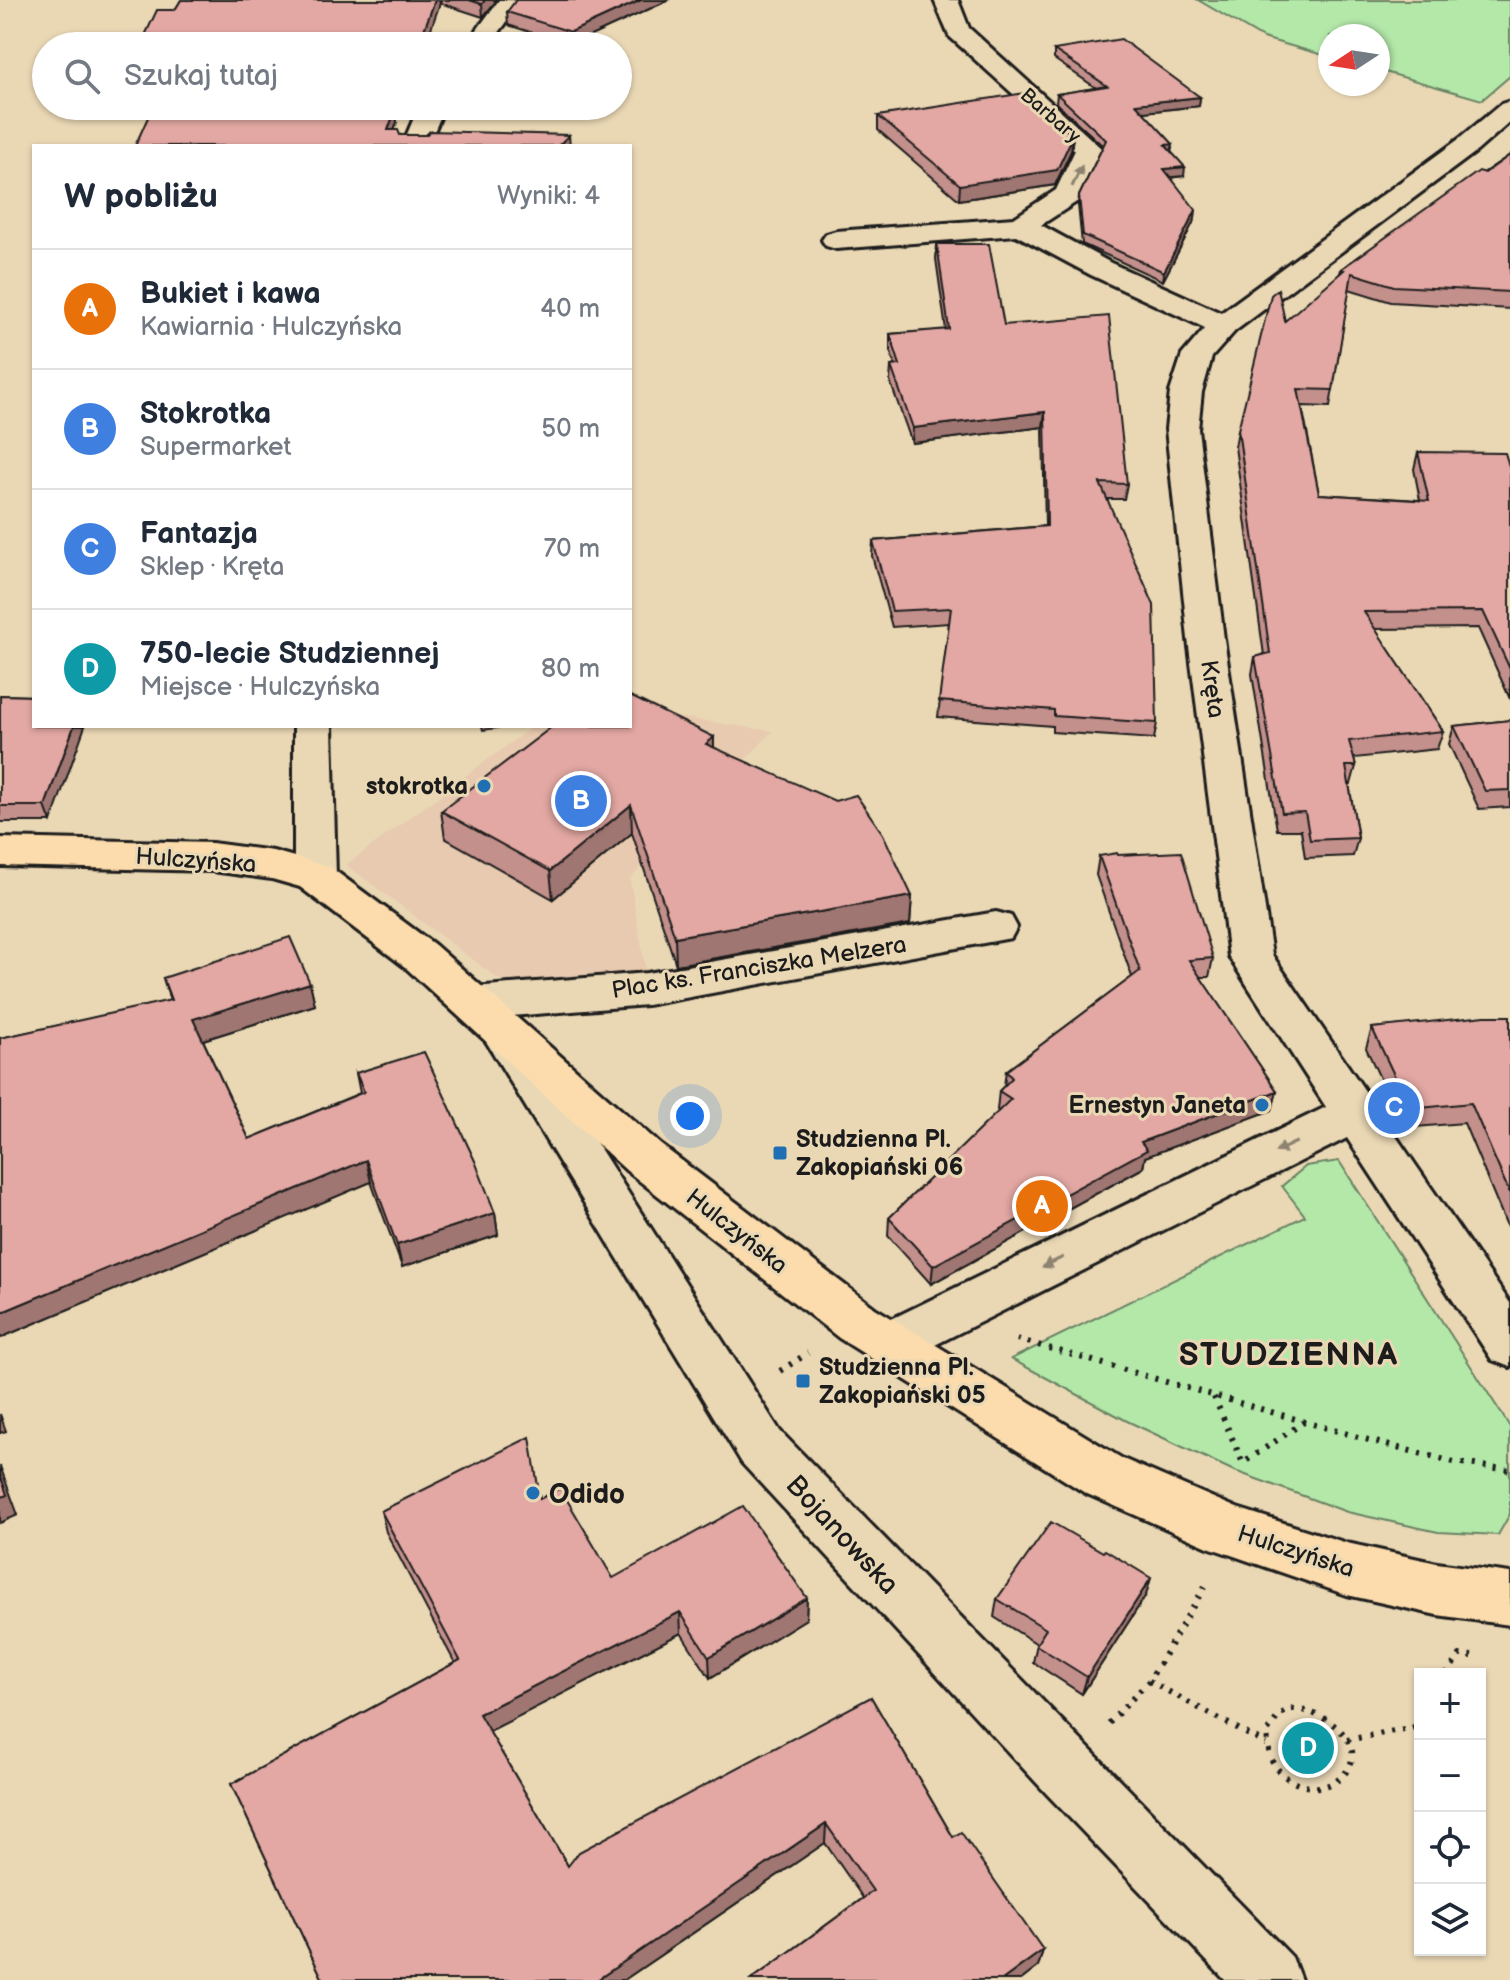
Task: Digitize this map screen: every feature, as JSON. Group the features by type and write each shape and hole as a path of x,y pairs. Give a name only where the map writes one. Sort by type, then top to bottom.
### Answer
{"main road":[{"name":"Hulczyńska","path":"0,852 212,857 273,865 315,877 420,956 644,1158 857,1323 1104,1476 1227,1529 1347,1569 1437,1589 1510,1599"}],"street":[{"path":"487,32 511,0"},
{"name":"Barbary","path":"836,240 1021,226 1068,195 1089,149 958,31 946,0"},
{"name":"Kręta","path":"1510,109 1468,145 1224,325 1197,355 1186,392 1182,429 1206,639 1251,957 1510,1345"},
{"path":"416,144 426,120"},
{"path":"1021,226 1101,269 1224,325"},
{"path":"313,728 315,877"},
{"name":"Plac ks. Franciszka Melzera","path":"486,1015 996,927"},
{"name":"Bojanowska","path":"486,1015 761,1447 1067,1772 1269,1980"},
{"path":"891,1343 1356,1113"}],"path":[{"path":"942,1317 1214,1397 1454,1462 1510,1470"},
{"path":"1214,1397 1243,1463 1305,1421"},
{"path":"1067,1772 1149,1681 1208,1581"},
{"path":"1450,1668 1460,1655 1485,1657"},
{"path":"1149,1681 1266,1744"},
{"path":"1305,1709 1329,1718 1347,1740 1349,1767 1342,1779 1318,1790 1289,1781 1277,1771 1269,1758 1266,1744 1267,1732 1280,1714 1305,1709"},
{"path":"1347,1740 1414,1727"}],"shaded area":[{"path":"632,710 773,731 630,879 647,977 516,992 346,865 530,728 632,728"}],"green space":[{"path":"1198,0 1510,0 1510,76 1482,100 1390,73 1390,24 1318,24 1318,54 1263,38"},
{"path":"1339,1161 1510,1427 1510,1514 1498,1535 1438,1532 1347,1512 1232,1470 1127,1421 1011,1359 1305,1216 1282,1186 1306,1166"}],"building":[{"path":"181,0 435,0 423,32 147,32 157,10 175,10"},
{"path":"516,0 641,0 571,32 507,12"},
{"path":"1121,39 1200,97 1136,104 1173,144 1165,145 1185,167 1164,169 1196,210 1164,272 1083,235 1079,196 1106,140 1057,94 1107,86 1054,50"},
{"path":"1025,93 1073,136 1057,170 960,185 878,116"},
{"path":"147,120 392,120 388,130 398,130 400,135 426,135 430,131 569,135 560,144 136,144"},
{"path":"1510,155 1510,292 1394,286 1352,273 1333,390 1298,389 1319,494 1429,501 1418,452 1505,453 1510,469 1510,669 1483,611 1364,612 1443,731 1349,741 1356,766 1346,766 1358,838 1310,840 1305,812 1282,813 1255,657 1270,653 1238,430 1271,295 1278,289 1285,321 1344,270 1341,269 1479,171 1485,173"},
{"path":"937,244 989,244 1004,325 1109,316 1127,484 1100,483 1154,605 1157,723 1054,716 1054,710 939,701 951,608 892,611 873,541 1047,526 1045,412 913,428 891,366 900,365 890,334 949,329"},
{"path":"0,695 32,696 32,728 73,728 45,806 0,806"},
{"path":"632,697 714,737 706,744 835,801 856,795 883,834 912,896 675,937 631,805 550,871 441,811 550,728 632,728"},
{"path":"1510,720 1510,790 1485,791 1454,726"},
{"path":"1181,852 1213,958 1189,960 1277,1091 1141,1142 1147,1150 933,1266 889,1218 1011,1099 999,1091 1012,1078 1006,1071 1140,971 1099,856"},
{"path":"290,937 310,983 193,1019 249,1139 364,1092 356,1073 424,1052 475,1161 495,1213 397,1245 366,1160 0,1313 0,1038 171,1000 163,978"},
{"path":"1510,1016 1510,1194 1471,1103 1410,1109 1372,1028"},
{"path":"530,1437 540,1499 560,1488 613,1578 743,1506 807,1598 709,1657 680,1612 479,1714 568,1866 579,1852 871,1697 953,1837 961,1832 1043,1950 1002,1980 751,1980 873,1891 826,1824 597,1980 323,1980 231,1784 460,1660 381,1511"},
{"path":"0,1474 7,1495 0,1498"},
{"path":"1051,1522 1151,1578 1087,1677 1036,1645 1046,1629 997,1599"}],"place":[{"name":"stokrotka","path":"484,786"},
{"name":"Stokrotka","path":"581,801"},
{"name":"Ernestyn Janeta","path":"1262,1105"},
{"name":"Fantazja","path":"1394,1108"},
{"name":"Studzienna Pl. Zakopiański 06","path":"780,1153"},
{"name":"Bukiet i kawa","path":"1042,1206"},
{"name":"Studzienna Pl. Zakopiański 05","path":"803,1381"},
{"name":"Odido","path":"533,1493"},
{"name":"750-lecie Studziennej","path":"1308,1748"}],"district":[{"name":"STUDZIENNA","path":"1289,1354"}]}
